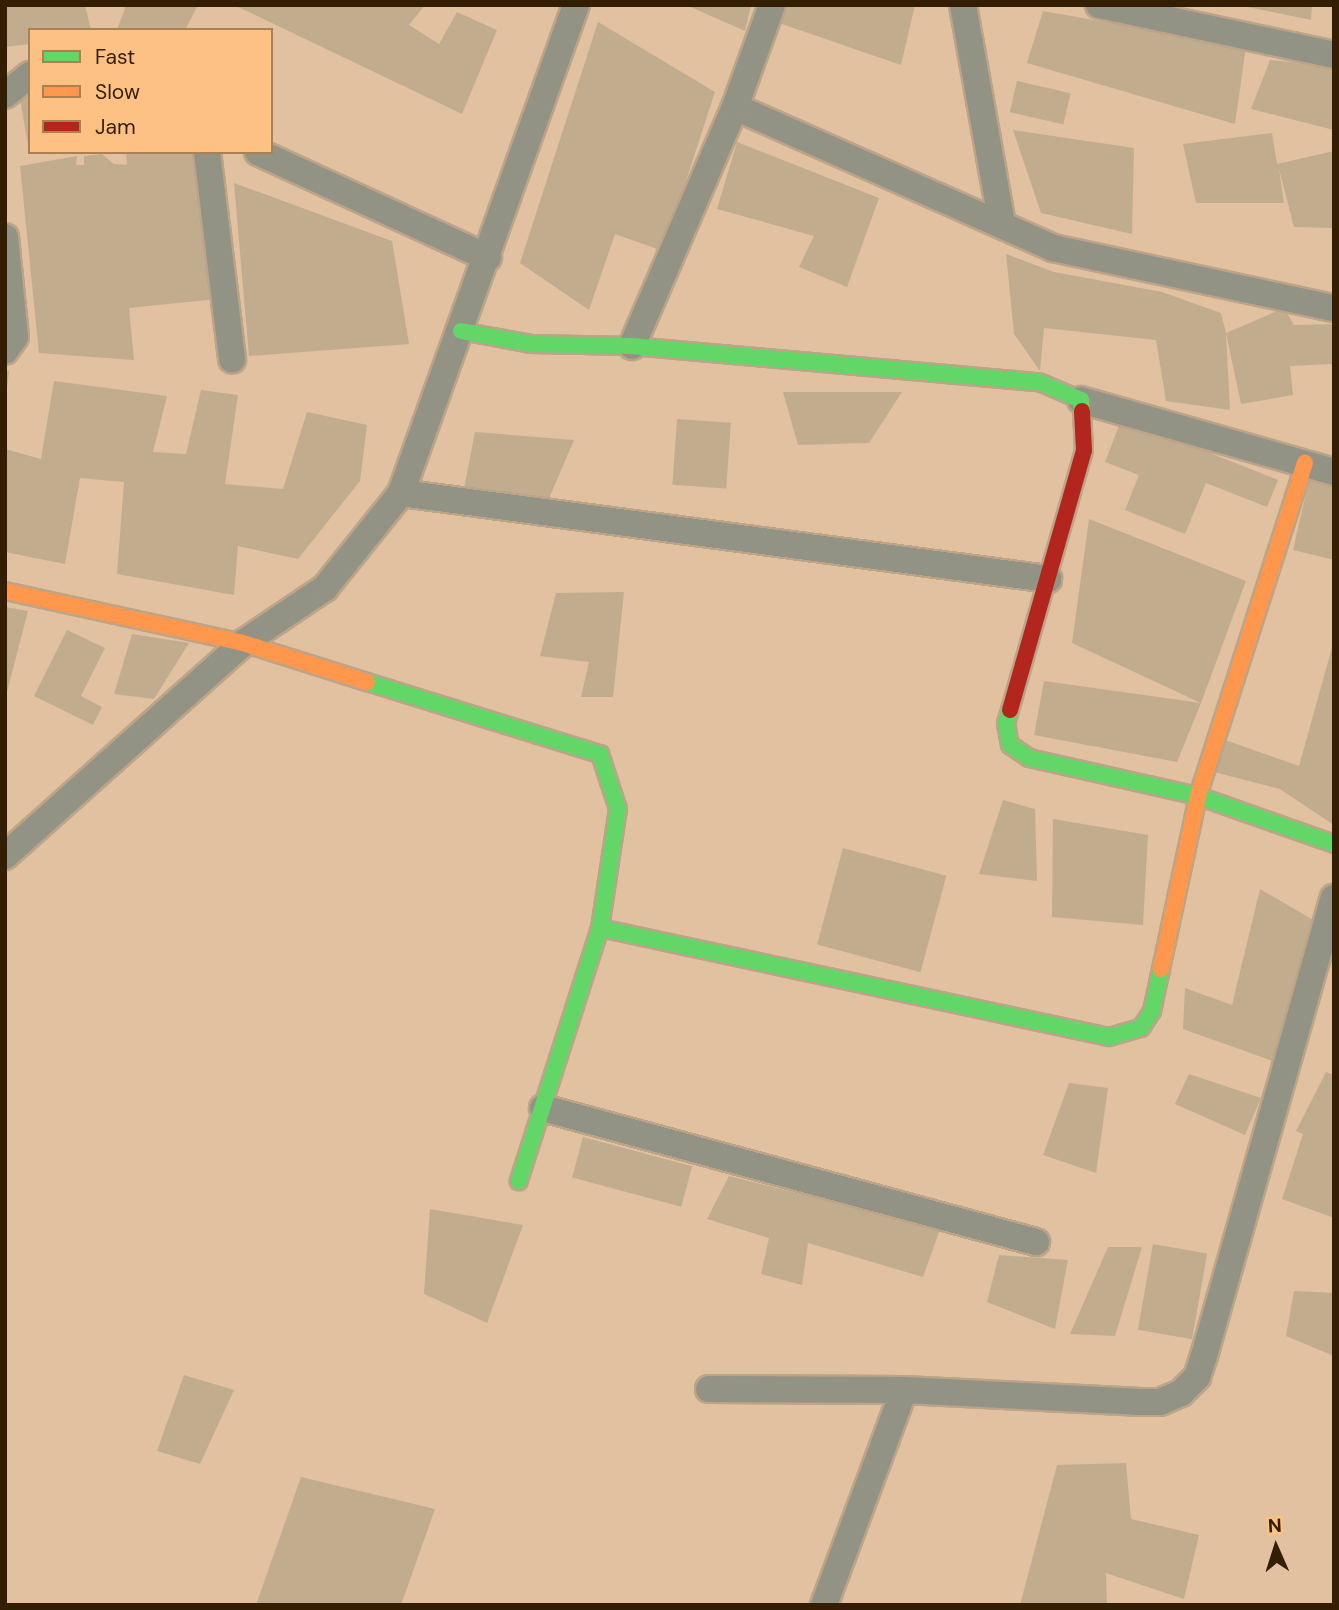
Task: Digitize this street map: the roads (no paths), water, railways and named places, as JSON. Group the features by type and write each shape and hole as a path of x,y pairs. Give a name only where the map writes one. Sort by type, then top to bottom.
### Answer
{"street":[{"path":"5,856 243,643 324,588 401,493 488,258 576,5"},
{"path":"632,346 735,107 772,5"},
{"path":"963,5 1002,225"},
{"path":"1100,5 1334,55"},
{"path":"5,96 28,77"},
{"path":"735,107 1053,248 1334,308"},
{"path":"207,154 232,359"},
{"path":"262,154 488,258"},
{"path":"5,237 15,337 5,351"},
{"path":"461,331 531,344 632,346 1039,382 1081,400 1334,472"},
{"path":"1081,400 1084,450 1006,723 1010,745 1029,758 1198,796 1334,844"},
{"path":"600,929 1109,1037 1140,1028 1152,1011 1198,796 1305,463"},
{"path":"401,493 1048,579"},
{"path":"5,591 243,643 600,754 618,809 600,929 519,1181"},
{"path":"709,1389 904,1390 1160,1402 1181,1393 1197,1377 1334,898"},
{"path":"543,1108 1036,1242"},
{"path":"824,1605 904,1390"}]}
